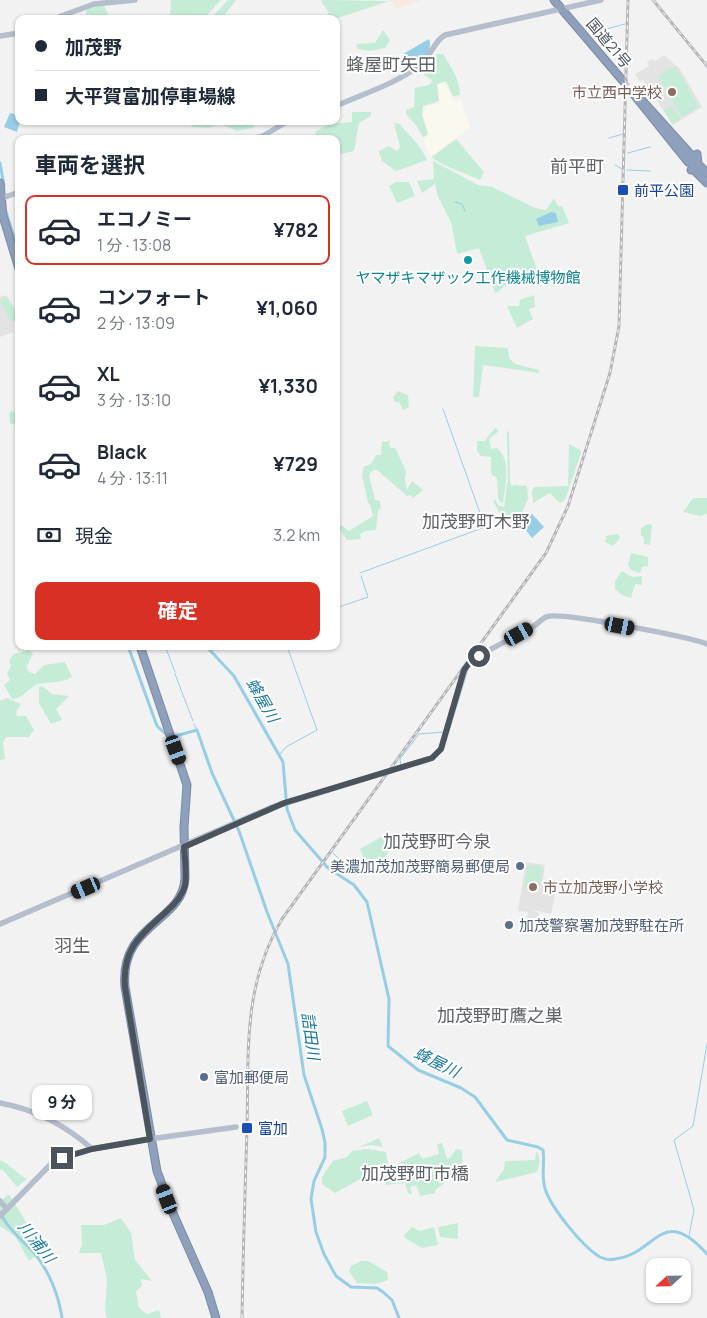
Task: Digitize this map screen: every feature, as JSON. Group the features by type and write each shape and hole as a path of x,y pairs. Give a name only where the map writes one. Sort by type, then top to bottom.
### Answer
{"highway":[{"name":"国道21号","path":"554,0 565,10"},
{"name":"国道21号","path":"558,0 623,80"},
{"path":"632,90 707,178"},
{"path":"0,183 6,225 15,255"},
{"path":"141,650 186,780 185,886 173,906 137,939 124,968 125,987 150,1139 162,1186 208,1292 216,1318"}],"main road":[{"path":"64,15 94,4 135,0"},
{"path":"340,104 403,78 429,58 436,41 445,34 565,10 601,0"},
{"path":"0,36 15,34"},
{"path":"265,135 281,125"},
{"path":"2,198 15,193"},
{"path":"0,924 287,802 419,763 436,755 442,745 467,665 474,659 534,626 545,617 555,615 580,619 684,637 707,644"},
{"path":"0,1103 23,1110 65,1128 92,1149"},
{"path":"0,1201 4,1212 54,1162 92,1149 236,1127"}],"shaded area":[{"path":"390,0 423,0 396,9"},
{"name":"市立西中学校","path":"664,55 680,69 702,107 673,125 643,80 640,82 635,74 649,66 647,62 652,59 655,61"},
{"path":"444,82 454,101 461,100 470,128 431,156 423,141 429,135 423,115 425,107 440,103 438,84"},
{"path":"6,295 15,309 15,321 13,322 14,332 0,337 0,297"},
{"name":"市立加茂野小学校","path":"526,862 545,865 542,885 556,890 551,914 529,909 539,913 537,930 524,927 528,912 518,911"}],"green space":[{"path":"171,0 221,0 207,15 170,15"},
{"path":"228,0 236,0 225,15 214,15"},
{"path":"321,1 389,1 340,17 340,15 327,15 329,13"},
{"path":"103,4 109,15 87,15 86,7"},
{"path":"383,30 390,40 385,48 370,51 358,49 356,44 375,43"},
{"path":"437,54 443,54 452,68 457,78 460,95 453,96 446,81 437,84 439,101 423,106 422,115 428,134 423,137 416,125 406,114 406,110 414,107 415,88 429,85 433,80 424,75 428,67 425,64"},
{"path":"672,67 678,70 699,107 682,117 658,76"},
{"path":"672,105 680,119 672,124 664,110"},
{"path":"352,112 371,112 371,116 359,123 354,151 340,154 340,135 316,135 315,132 327,125 340,125 340,123 352,122"},
{"path":"394,123 400,124 418,145 427,160 396,171 382,161 379,151 389,146 397,151 400,147"},
{"path":"191,125 217,125 208,128 192,127"},
{"path":"222,125 254,125 253,128 237,131"},
{"path":"456,139 484,172 480,180 447,166 432,157"},
{"path":"433,161 478,185 492,187 535,208 546,210 554,198 558,206 562,206 569,223 525,236 539,275 530,277 531,285 519,285 519,279 513,280 495,293 479,248 457,254 451,222 438,197 435,184 422,193 417,181 434,179"},
{"path":"396,182 409,182 415,196 397,203 389,186"},
{"path":"534,295 535,307 529,309 533,319 517,328 507,306 519,306 520,300"},
{"path":"7,297 15,311 15,320 11,322 0,301"},
{"path":"475,346 508,348 509,358 515,364 539,370 539,373 483,365 479,397 473,397"},
{"path":"398,391 408,395 409,407 403,410 399,402 395,402 393,397"},
{"path":"11,411 15,412 15,425 10,423 9,414"},
{"path":"496,428 499,431 489,439 491,449 497,448 505,460 505,488 503,502 501,503 498,498 497,478 491,474 491,457 481,456 477,451 477,441 485,441"},
{"path":"509,431 510,482 512,487 513,485 527,486 528,499 522,513 505,522 493,501 496,500 498,505 504,507 508,477 507,432"},
{"path":"390,440 391,448 395,448 406,471 407,490 412,481 423,490 413,498 411,495 407,496 377,470 373,470 369,475 375,500 380,501 381,508 378,511 376,530 365,531 360,534 361,539 347,540 340,531 341,525 349,531 373,516 362,475 364,467 371,464 376,455 381,455 382,441"},
{"path":"569,444 580,450 581,453 565,500 560,503 550,493 533,503 532,491 534,487 568,486"},
{"path":"693,498 707,498 707,514 700,516 683,512"},
{"path":"648,524 652,525 650,545 644,544 644,538 641,535 641,528"},
{"path":"618,534 620,538 613,546 605,542 606,536"},
{"path":"631,553 648,557 648,566 642,567 640,573 631,570 628,565"},
{"path":"622,571 632,577 642,576 642,585 635,584 631,598 622,595 615,589 615,581"},
{"path":"29,650 33,654 26,667 29,672 35,674 44,665 65,662 72,677 62,681 36,685 22,696 12,699 4,685 10,680 7,673 11,666 9,660 14,654"},
{"path":"42,686 52,694 69,696 56,709 62,720 51,724 39,703 39,687"},
{"path":"7,698 21,704 16,712 17,716 26,716 34,730 29,737 6,737 3,743 5,759 0,760 0,701"},
{"path":"383,836 385,839 394,836 396,841 385,857 366,864 360,849"},
{"path":"528,865 541,866 543,869 539,890 524,888"},
{"path":"367,1101 373,1115 348,1126 342,1111"},
{"path":"379,1138 383,1147 371,1145 359,1147"},
{"path":"442,1143 447,1159 450,1158 456,1149 462,1150 463,1170 435,1190 435,1193 420,1196 416,1185 410,1187 412,1194 408,1193 405,1183 386,1185 385,1178 393,1174 392,1167 419,1153 422,1159 439,1154 437,1144"},
{"path":"368,1149 386,1152 388,1164 335,1193 322,1184 322,1177 333,1161 347,1157 352,1151"},
{"path":"536,1152 540,1162 537,1172 495,1182 504,1169 505,1161 535,1160"},
{"path":"0,1160 27,1179 17,1187 2,1169 0,1170"},
{"path":"9,1194 43,1250 29,1261 15,1236 0,1226 0,1201"},
{"path":"121,1218 131,1233 135,1260 152,1281 140,1279 142,1286 136,1291 139,1308 147,1314 159,1310 161,1318 107,1318 105,1311 107,1279 101,1253 79,1253 82,1244 81,1225 104,1225"},
{"path":"458,1223 458,1239 440,1237 438,1227"},
{"path":"412,1227 420,1231 434,1227 438,1245 422,1248 405,1238 404,1235"},
{"path":"361,1261 368,1261 387,1272 388,1280 376,1284 357,1283 349,1271 351,1266"}],"water":[{"path":"429,39 430,48 422,60 410,69 405,67 403,54"},
{"path":"10,113 15,114 15,125 19,125 17,132 4,127"},
{"path":"551,212 556,213 558,222 539,226 536,219"},
{"path":"532,514 544,527 532,538 519,521"}],"waterway":[{"path":"591,33 625,24"},
{"path":"609,138 623,134"},
{"path":"628,153 650,147"},
{"name":"蜂屋川","path":"0,163 4,186"},
{"path":"615,165 622,169"},
{"path":"627,170 650,171"},
{"path":"455,202 462,204 465,211"},
{"name":"蜂屋川","path":"6,212 15,240"},
{"path":"360,573 485,527 443,409"},
{"path":"340,607 368,597 361,576"},
{"path":"129,650 157,726 169,737"},
{"name":"詰田川","path":"167,650 175,672"},
{"name":"蜂屋川","path":"210,650 234,676 283,762 287,809 295,830 328,868 354,885 367,902 389,999 388,1046 418,1070 461,1088 475,1097 507,1140 538,1147 543,1150 543,1179 548,1196 568,1226 585,1245 600,1257 613,1259 629,1255 669,1232 679,1233 692,1239 707,1254"},
{"path":"279,755 286,747 317,730 288,650"},
{"name":"詰田川","path":"175,674 193,721"},
{"name":"詰田川","path":"194,724 197,730"},
{"name":"詰田川","path":"172,737 197,730 212,773 239,831 267,912 288,964 304,1075 325,1143 325,1157 314,1181 311,1199 316,1232 324,1254 336,1276 351,1287 377,1288 383,1292 392,1300 399,1318"},
{"path":"401,766 400,759 419,734 444,732"},
{"path":"333,853 351,870"},
{"path":"689,1236 694,1210 674,1140 693,1126 707,1044"},
{"path":"250,1069 264,1072"},
{"name":"川浦川","path":"0,1212 7,1224 35,1254 45,1268 56,1293 62,1318"}],"tunnel":[{"path":"623,81 630,90"}],"railway":[{"path":"242,1318 248,1047 254,995 269,944 282,919 546,553 568,506 610,373 619,326 628,0"},
{"path":"653,0 707,66"}],"place":[{"name":"市立西中学校","path":"672,92"},
{"name":"前平公園","path":"623,190"},
{"name":"ヤマザキマザック工作機械博物館","path":"468,260"},
{"name":"美濃加茂加茂野簡易郵便局","path":"520,866"},
{"name":"市立加茂野小学校","path":"533,887"},
{"name":"加茂警察署加茂野駐在所","path":"509,925"},
{"name":"富加郵便局","path":"204,1077"},
{"name":"富加","path":"247,1128"}],"district":[{"name":"蜂屋町矢田","path":"391,64"},
{"name":"前平町","path":"577,166"},
{"name":"加茂野町木野","path":"476,521"},
{"name":"加茂野町今泉","path":"437,841"},
{"name":"羽生","path":"72,945"},
{"name":"加茂野町鷹之巣","path":"500,1015"},
{"name":"加茂野町市橋","path":"415,1173"}],"route":[{"path":"62,1158 92,1149 150,1139 125,987 124,968 132,945 140,935 178,901 181,895 185,886 184,847 270,808 432,758 441,749 464,670 470,662 479,656"}]}
